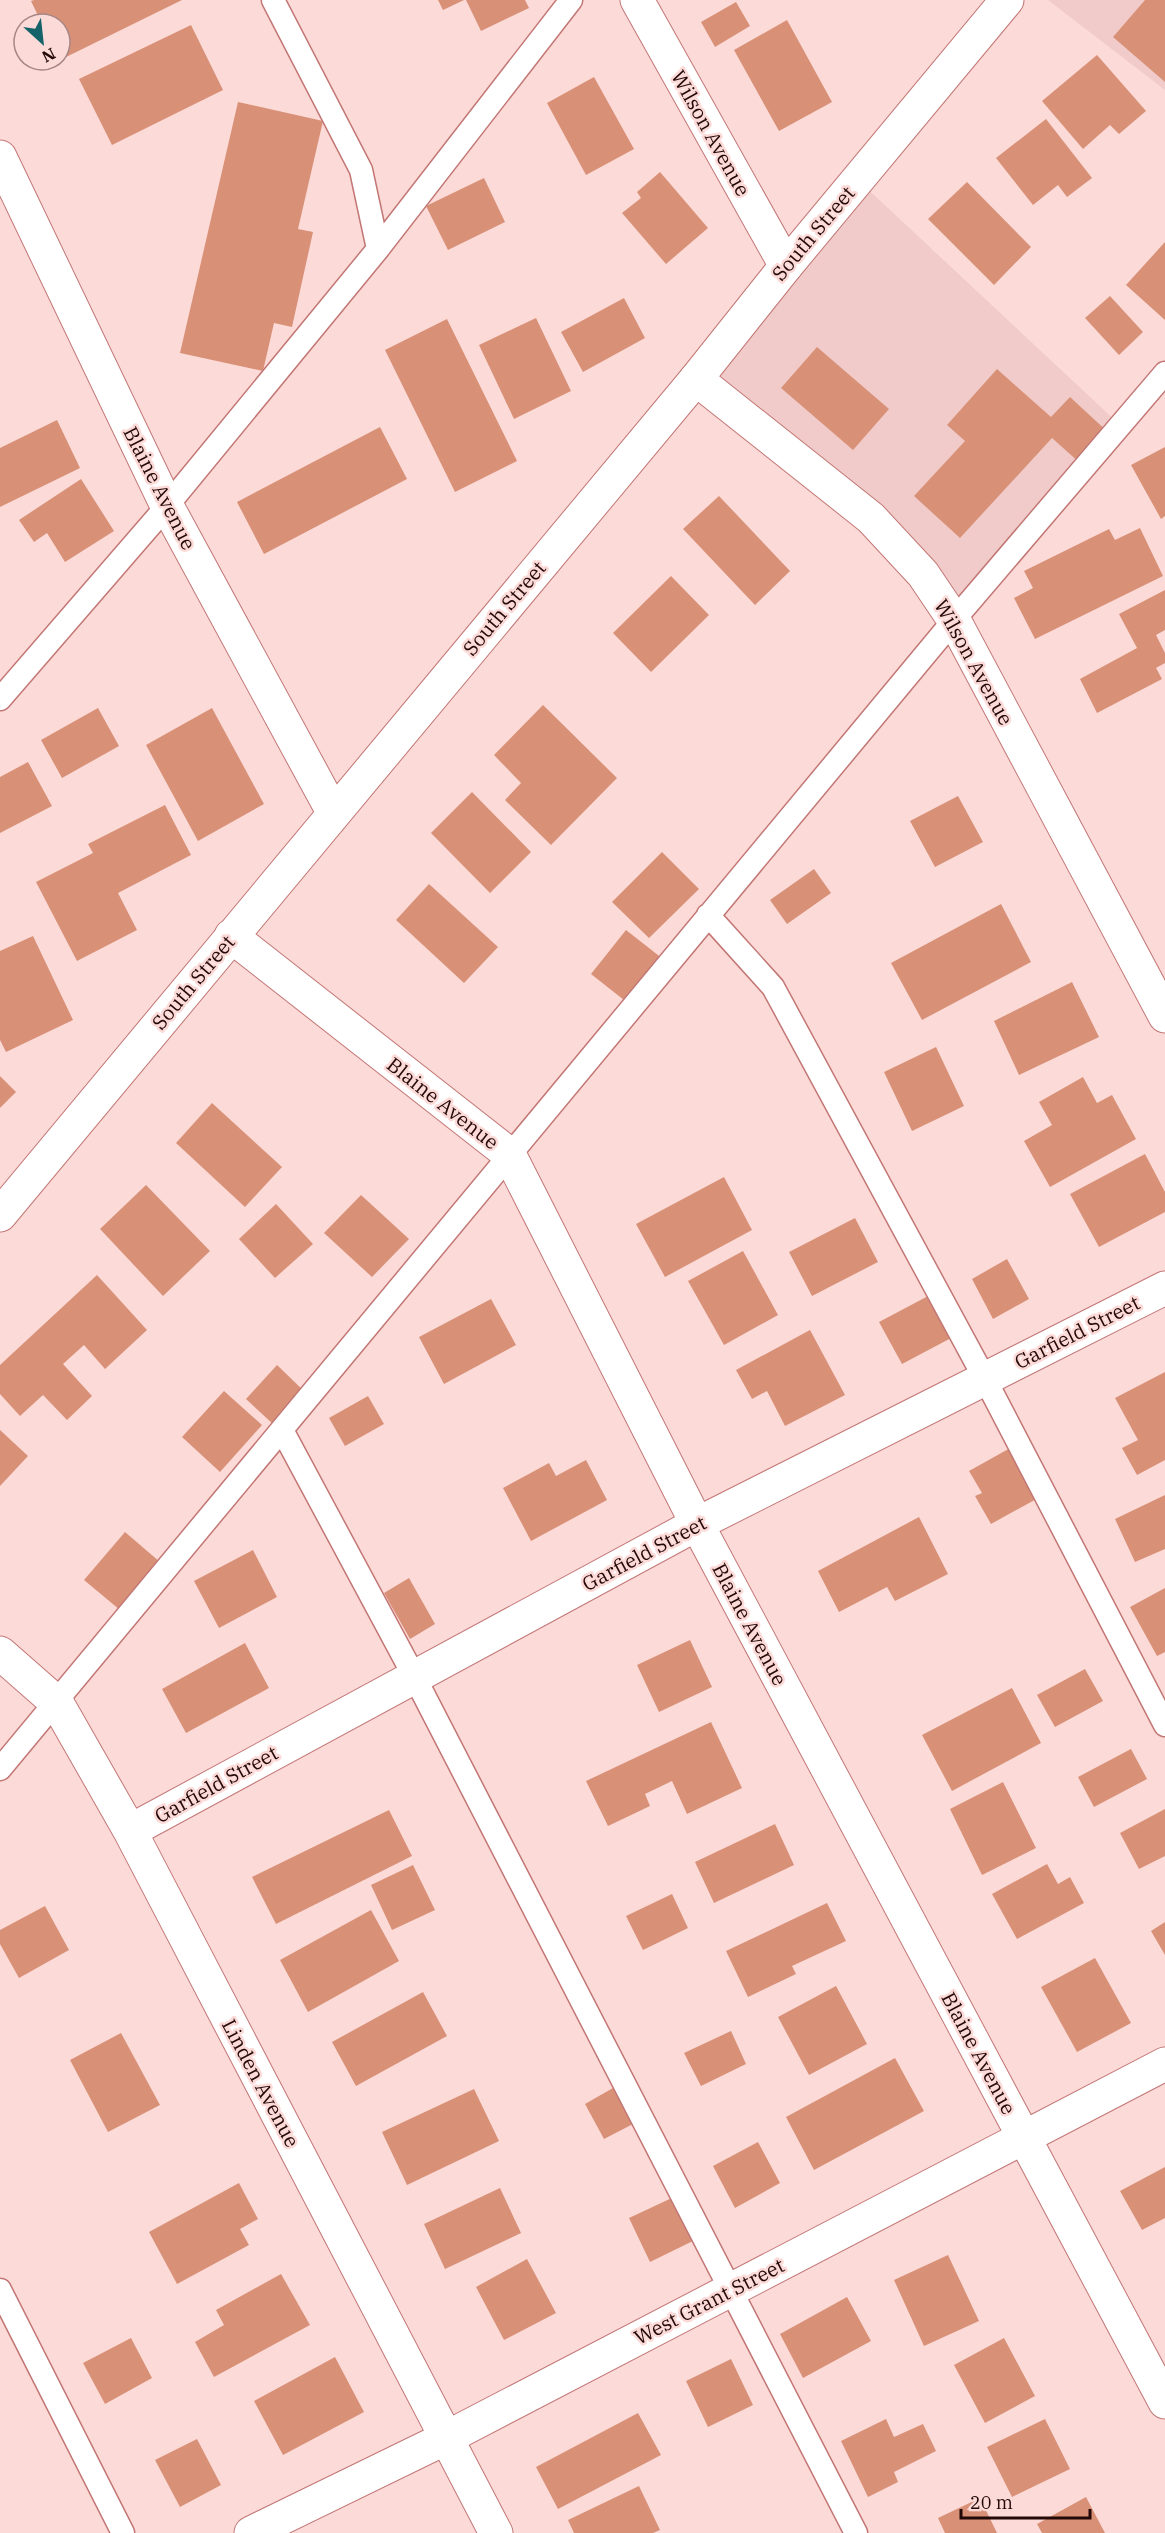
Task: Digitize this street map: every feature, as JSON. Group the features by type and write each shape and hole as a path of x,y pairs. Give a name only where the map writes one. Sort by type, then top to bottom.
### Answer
{"street":[{"name":"Wilson Avenue","path":"637,0 786,266"},
{"name":"South Street","path":"0,1215 696,379 786,266 1006,0"},
{"name":"Blaine Avenue","path":"0,157 167,506 333,813"},
{"name":"Wilson Avenue","path":"696,379 871,518 923,573 954,620 1165,1016"},
{"name":"Blaine Avenue","path":"231,936 508,1154 697,1524 1165,2402"},
{"name":"Garfield Street","path":"130,1831 697,1524 1165,1288"},
{"name":"Linden Avenue","path":"0,1653 57,1703 130,1831 496,2533"},
{"name":"West Grant Street","path":"251,2533 446,2438 1165,2064"}],"lane":[{"path":"273,0 361,170 378,249"},
{"path":"0,699 167,506 378,249 571,0"},
{"path":"0,1769 57,1703 508,1154 954,620 1165,373"},
{"path":"708,915 773,987 985,1379 1165,1725"},
{"path":"282,1430 414,1676 856,2533"},
{"path":"0,2290 123,2533"}],"shaded area":[{"path":"1048,0 1165,0 1165,90"},
{"path":"858,180 1120,425 954,620 923,574 696,379"}],"building":[{"path":"182,0 72,54 72,12 36,12 31,1"},
{"path":"438,0 464,0 443,10"},
{"path":"466,0 525,0 529,8 481,31"},
{"path":"1145,0 1165,0 1165,82 1113,37"},
{"path":"736,2 750,26 715,47 701,22"},
{"path":"787,20 832,102 779,131 734,50"},
{"path":"191,25 223,90 112,145 79,79"},
{"path":"1097,55 1146,111 1119,134 1110,125 1083,149 1042,101"},
{"path":"594,77 634,149 586,175 547,103"},
{"path":"238,102 323,121 298,229 313,232 292,327 274,323 263,371 180,353"},
{"path":"1046,119 1092,178 1067,197 1058,185 1033,205 996,158"},
{"path":"660,172 708,228 666,264 622,213 641,198 637,192"},
{"path":"484,178 505,222 448,250 426,206"},
{"path":"967,182 1031,247 994,285 928,219"},
{"path":"1165,242 1165,320 1126,285"},
{"path":"1110,296 1143,332 1119,355 1085,318"},
{"path":"624,298 645,338 583,372 561,332"},
{"path":"536,318 571,391 514,419 479,345"},
{"path":"447,319 517,461 455,492 385,350"},
{"path":"817,347 889,409 853,450 781,388"},
{"path":"997,369 1051,417 1070,397 1110,434 1081,464 1052,438 960,538 914,496 965,441 947,425"},
{"path":"57,420 80,468 0,507 0,448"},
{"path":"380,427 407,479 264,554 237,502"},
{"path":"1165,447 1165,516 1161,519 1131,465"},
{"path":"81,479 114,531 65,562 47,533 34,542 19,520"},
{"path":"719,496 790,571 755,605 683,529"},
{"path":"1140,528 1163,576 1035,639 1014,598 1033,588 1024,571 1109,529 1115,540"},
{"path":"671,576 709,615 651,672 613,633"},
{"path":"1165,590 1165,630 1156,635 1165,653 1165,663 1156,668 1162,679 1097,713 1080,679 1137,648 1119,614"},
{"path":"543,705 617,778 551,845 505,800 521,783 494,755"},
{"path":"98,708 119,746 62,778 41,740"},
{"path":"212,708 264,804 198,841 146,745"},
{"path":"28,762 52,806 0,833 0,777"},
{"path":"472,792 531,852 490,893 431,833"},
{"path":"958,796 983,842 935,867 910,821"},
{"path":"165,805 191,855 118,893 137,930 77,961 36,882 93,853 88,844"},
{"path":"662,852 699,889 649,938 612,902"},
{"path":"814,869 831,893 787,924 770,900"},
{"path":"429,884 498,947 464,983 396,920"},
{"path":"1001,904 1031,962 922,1020 891,963"},
{"path":"626,930 663,959 629,1004 591,974"},
{"path":"33,936 73,1020 6,1052 0,1040 0,951"},
{"path":"1072,982 1099,1037 1019,1075 994,1021"},
{"path":"936,1047 964,1106 912,1131 884,1072"},
{"path":"0,1076 16,1092 0,1108"},
{"path":"1083,1077 1097,1103 1112,1095 1136,1139 1050,1187 1024,1141 1052,1125 1039,1102"},
{"path":"212,1103 282,1167 245,1207 176,1143"},
{"path":"1145,1154 1165,1192 1165,1212 1099,1247 1070,1194"},
{"path":"724,1177 752,1230 665,1277 636,1224"},
{"path":"146,1185 210,1251 163,1296 100,1229"},
{"path":"361,1195 409,1239 372,1277 324,1233"},
{"path":"276,1204 313,1244 275,1278 239,1239"},
{"path":"855,1218 878,1262 812,1296 789,1252"},
{"path":"743,1251 778,1315 724,1345 688,1281"},
{"path":"1007,1259 1029,1299 993,1319 972,1279"},
{"path":"97,1275 147,1330 105,1369 84,1345 63,1364 92,1396 67,1420 43,1395 20,1416 0,1394 0,1365"},
{"path":"930,1295 953,1337 902,1364 879,1322"},
{"path":"491,1299 516,1345 444,1384 419,1337"},
{"path":"810,1330 845,1395 785,1426 767,1391 752,1399 736,1370"},
{"path":"277,1365 305,1392 274,1425 246,1399"},
{"path":"1165,1372 1165,1460 1137,1475 1122,1448 1138,1440 1115,1398"},
{"path":"224,1391 262,1425 220,1472 182,1437"},
{"path":"368,1396 384,1424 345,1446 329,1418"},
{"path":"0,1430 28,1456 0,1486"},
{"path":"1012,1447 1040,1497 991,1524 975,1496 982,1493 969,1471"},
{"path":"586,1460 607,1500 531,1541 503,1488 549,1463 556,1476"},
{"path":"1165,1495 1165,1549 1135,1562 1115,1519"},
{"path":"919,1517 948,1574 895,1601 887,1587 839,1612 818,1571"},
{"path":"125,1532 160,1562 120,1610 84,1580"},
{"path":"253,1550 277,1597 219,1628 194,1581"},
{"path":"409,1578 435,1624 410,1639 384,1593"},
{"path":"1165,1588 1165,1652 1157,1656 1130,1607"},
{"path":"690,1640 712,1687 659,1712 637,1665"},
{"path":"245,1643 269,1688 186,1733 162,1689"},
{"path":"1085,1669 1103,1701 1055,1727 1037,1695"},
{"path":"1012,1688 1041,1743 952,1791 922,1735"},
{"path":"711,1722 742,1788 687,1814 672,1781 645,1794 650,1806 608,1826 586,1781"},
{"path":"1131,1749 1147,1779 1094,1807 1078,1777"},
{"path":"1003,1782 1036,1848 982,1875 950,1809"},
{"path":"1165,1809 1165,1856 1139,1869 1120,1833"},
{"path":"389,1810 412,1856 276,1924 252,1877"},
{"path":"775,1824 794,1865 714,1903 695,1862"},
{"path":"1047,1864 1058,1884 1070,1877 1084,1903 1017,1939 992,1894"},
{"path":"413,1865 435,1910 392,1930 371,1885"},
{"path":"672,1894 688,1928 643,1950 626,1916"},
{"path":"827,1903 846,1941 792,1966 796,1974 748,1997 726,1951"},
{"path":"45,1906 69,1950 19,1978 0,1944 0,1930"},
{"path":"371,1910 399,1961 308,2012 280,1960"},
{"path":"1165,1922 1165,1955 1151,1931"},
{"path":"1095,1958 1131,2023 1077,2052 1041,1987"},
{"path":"836,1986 867,2044 809,2075 778,2017"},
{"path":"423,1992 447,2036 356,2086 332,2042"},
{"path":"731,2031 746,2064 701,2086 684,2053"},
{"path":"121,2033 160,2105 108,2132 70,2060"},
{"path":"895,2058 924,2111 814,2170 786,2117"},
{"path":"613,2088 633,2124 604,2139 585,2104"},
{"path":"474,2089 499,2141 407,2185 382,2132"},
{"path":"758,2142 780,2183 735,2208 713,2166"},
{"path":"1165,2167 1165,2218 1142,2230 1120,2191"},
{"path":"239,2183 258,2219 240,2229 249,2245 177,2284 149,2232"},
{"path":"500,2188 521,2233 445,2269 424,2224"},
{"path":"676,2196 697,2239 650,2262 629,2218"},
{"path":"948,2255 979,2321 924,2346 894,2280"},
{"path":"527,2259 556,2313 504,2340 476,2287"},
{"path":"281,2274 310,2325 214,2377 195,2342 224,2325 216,2310"},
{"path":"847,2297 871,2341 803,2378 780,2334"},
{"path":"131,2338 152,2378 105,2404 83,2363"},
{"path":"1004,2338 1035,2396 985,2423 954,2365"},
{"path":"335,2357 364,2412 283,2455 254,2401"},
{"path":"731,2359 753,2405 708,2427 686,2381"},
{"path":"638,2413 661,2455 558,2509 536,2467"},
{"path":"886,2419 894,2437 923,2424 936,2451 894,2472 898,2482 868,2497 841,2441"},
{"path":"1045,2419 1070,2469 1012,2497 987,2447"},
{"path":"197,2439 221,2485 180,2507 155,2460"},
{"path":"639,2486 660,2530 653,2533 574,2533 568,2520"},
{"path":"1086,2497 1105,2533 1042,2533 1037,2524"},
{"path":"980,2498 997,2533 945,2533 938,2518"}]}
